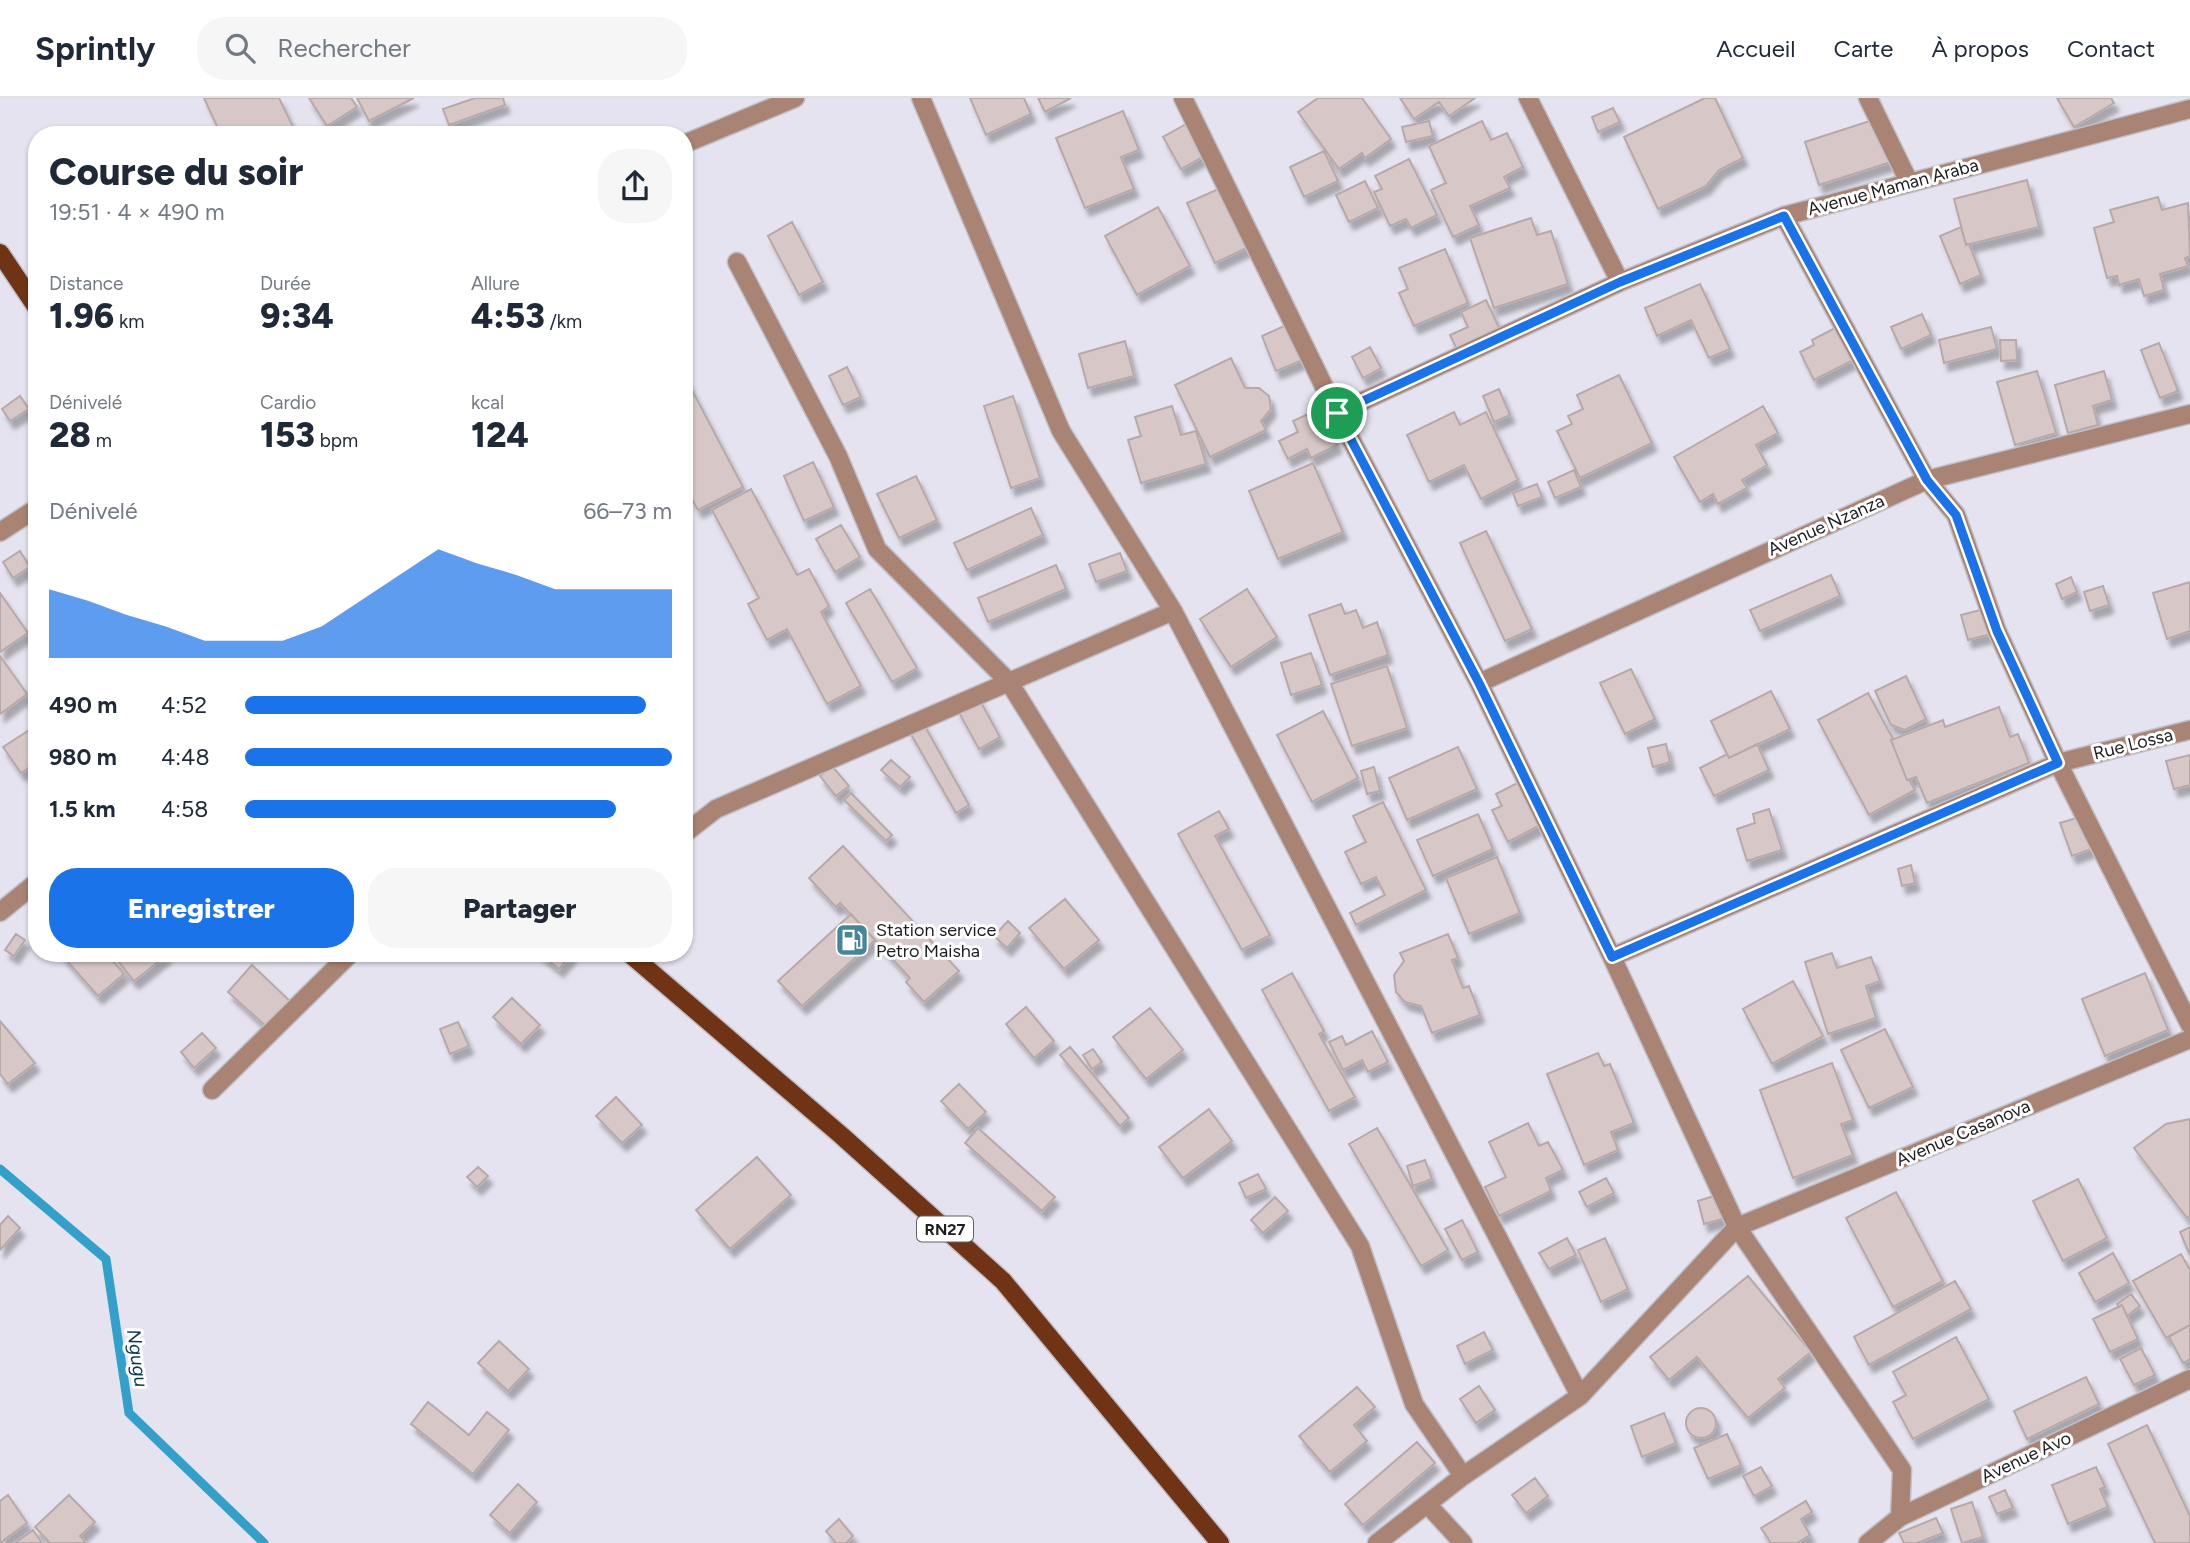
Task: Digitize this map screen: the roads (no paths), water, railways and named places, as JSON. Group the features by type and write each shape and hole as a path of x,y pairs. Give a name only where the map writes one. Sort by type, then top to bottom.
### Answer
{"main road":[{"path":"0,253 28,295"},
{"name":"RN27","path":"640,962 842,1136 1003,1281 1220,1543"}],"street":[{"path":"693,140 795,98"},
{"path":"921,98 1061,431 1173,611 1580,1396"},
{"path":"1183,98 1337,413 1479,683 1612,957 1737,1227 1902,1470 1900,1517"},
{"path":"1528,98 1620,282"},
{"path":"1868,98 1909,182"},
{"name":"Avenue Maman Araba","path":"1337,413 1620,282 1784,216 2190,109"},
{"path":"1784,216 1927,480 1956,515 1997,631 2058,763 2190,1025"},
{"path":"737,262 838,456 877,549 1009,682 1360,1246 1414,1404 1463,1476"},
{"name":"Avenue Nzanza","path":"1479,683 1927,480 2190,414"},
{"path":"0,532 28,514"},
{"path":"693,827 716,809 1173,611"},
{"name":"Rue Lossa","path":"1612,957 2058,763 2190,730"},
{"path":"0,912 28,889"},
{"path":"212,1090 342,962"},
{"name":"Avenue Casanova","path":"1737,1227 2190,1039"},
{"path":"1377,1543 1463,1476 1580,1396 1737,1227"},
{"name":"Avenue Avo","path":"1868,1543 1900,1517 2190,1379"},
{"path":"1427,1504 1462,1543"}],"waterway":[{"name":"Ngugu","path":"0,1169 106,1259 129,1413 264,1543"}],"place":[{"name":"Station service Petro Maisha","path":"852,940"}]}
